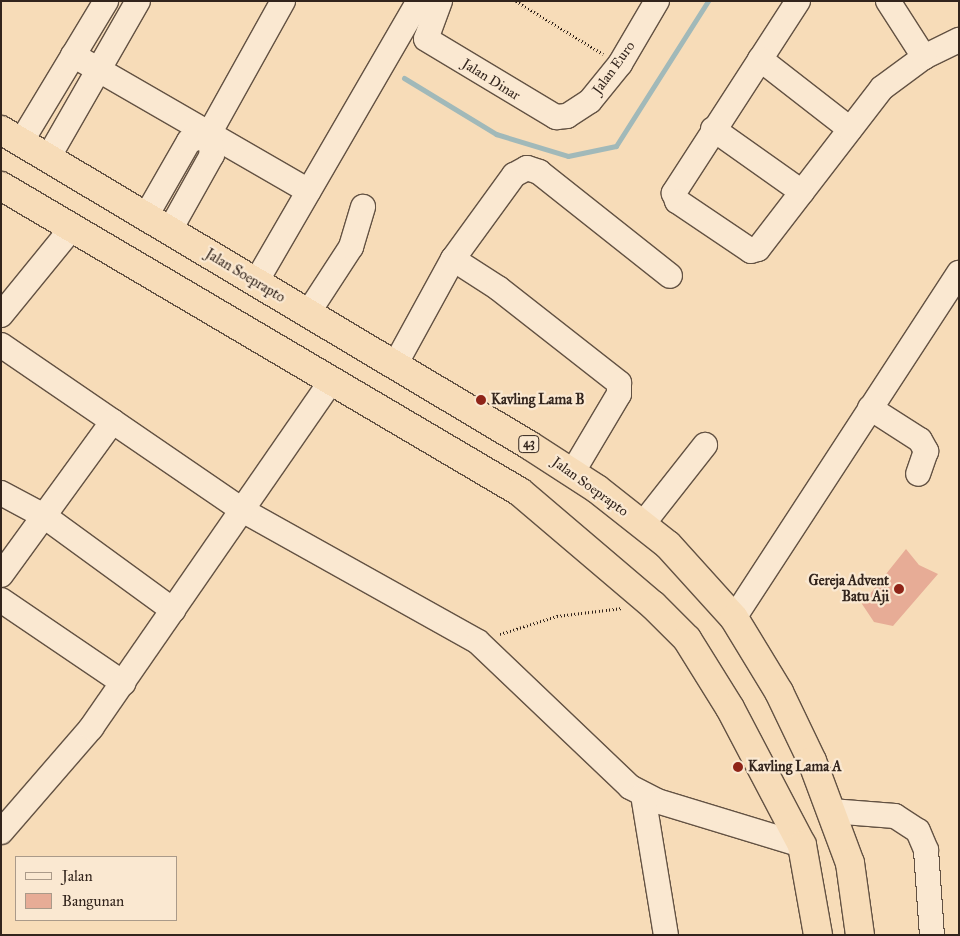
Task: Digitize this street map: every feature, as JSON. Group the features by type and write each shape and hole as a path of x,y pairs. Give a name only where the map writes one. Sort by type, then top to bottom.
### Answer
{"highway":[{"name":"Jalan Soeprapto","path":"11,136 572,473 668,545 734,618 779,692 831,811 850,863 860,935"},
{"path":"1,186 520,492 653,605 687,639 730,708 802,845 818,935"}],"street":[{"path":"11,136 74,55 106,1"},
{"path":"48,158 138,1"},
{"path":"170,230 212,155 209,134 283,1"},
{"path":"256,282 419,1"},
{"name":"Jalan Dinar","path":"440,1 426,39 556,117"},
{"name":"Jalan Euro","path":"556,117 567,116 590,101 620,64 657,1"},
{"path":"798,1 676,188 677,201 755,250 882,88 924,57 959,40"},
{"path":"888,1 924,57"},
{"path":"74,55 309,191"},
{"path":"760,59 850,129"},
{"path":"713,129 802,192"},
{"path":"146,216 189,141 209,134"},
{"path":"395,365 453,259 514,175 527,168 539,172 670,276"},
{"path":"308,313 351,247 363,207"},
{"path":"1,315 72,228"},
{"path":"453,259 506,294 619,383 619,394 572,473"},
{"path":"734,618 959,273"},
{"path":"1,345 242,510 478,642 643,795 802,845"},
{"path":"1,832 91,728 331,380"},
{"path":"870,408 920,440 926,451 918,474"},
{"path":"1,575 113,421"},
{"path":"642,525 705,445"},
{"path":"1,493 44,516 173,610"},
{"path":"1,600 123,683"},
{"path":"643,795 666,935"},
{"path":"831,811 895,816 918,831 926,850 932,935"}],"path":[{"path":"516,1 620,64"},
{"path":"478,642 557,616 653,605"}],"building":[{"name":"Gereja Advent Batu Aji","path":"906,549 919,565 938,574 893,626 874,622 862,604"}],"waterway":[{"path":"404,78 496,134 568,156 616,146 708,1"}],"place":[{"name":"Kavling Lama B","path":"481,400"},
{"name":"Gereja Advent Batu Aji","path":"899,589"},
{"name":"Kavling Lama A","path":"738,767"}]}
